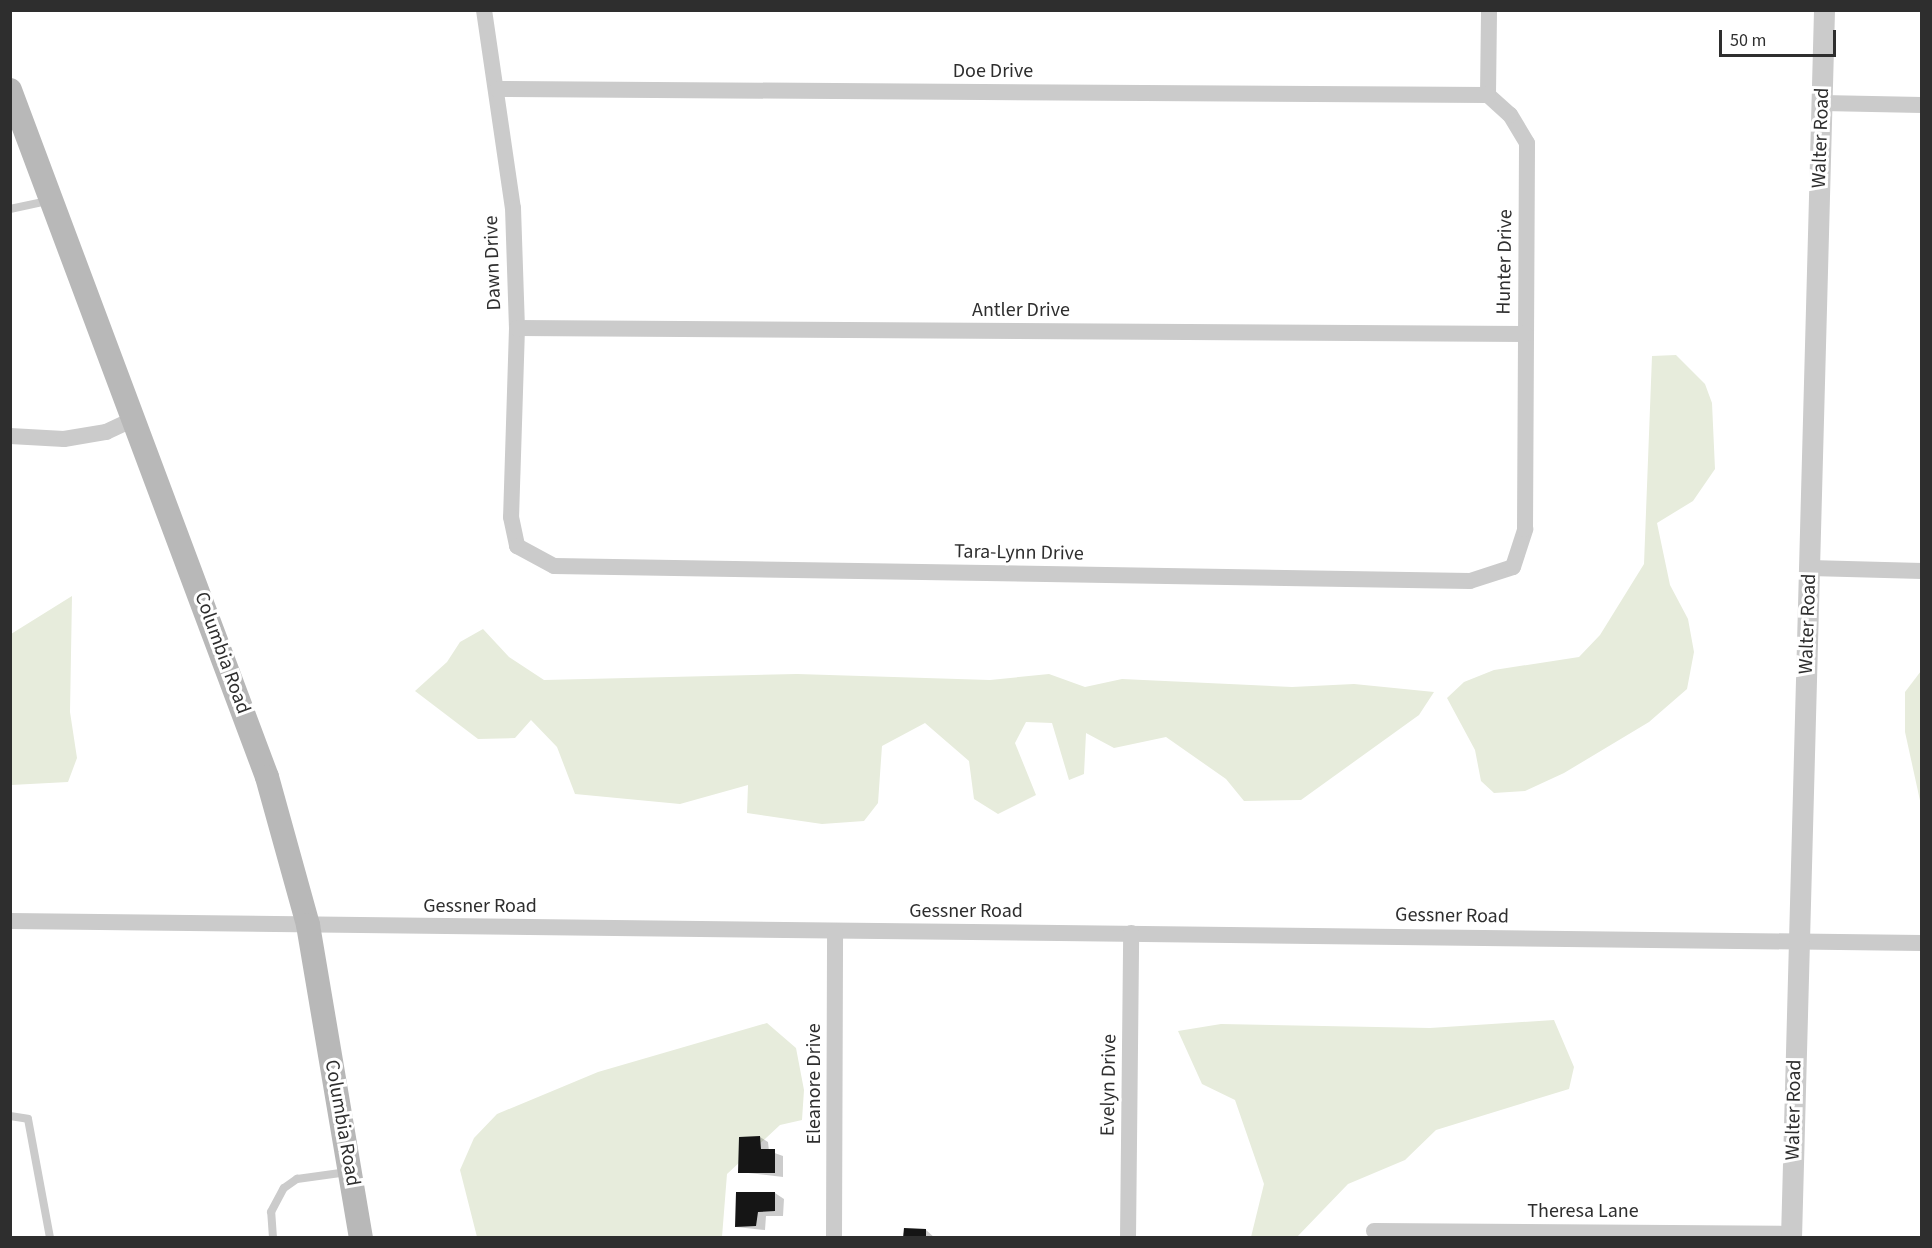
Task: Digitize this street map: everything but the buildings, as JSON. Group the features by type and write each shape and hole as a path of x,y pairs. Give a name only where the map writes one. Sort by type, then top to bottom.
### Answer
{"main road":[{"name":"Columbia Road","path":"10,90 136,418 267,777 308,925 361,1238"}],"street":[{"name":"Dawn Drive","path":"484,10 513,208 517,328 511,517"},
{"path":"1488,95 1489,10"},
{"name":"Walter Road","path":"1791,1236 1824,10"},
{"name":"Doe Drive","path":"497,89 1488,95"},
{"name":"Hunter Drive","path":"1488,95 1510,115 1527,143 1525,529"},
{"path":"1822,103 1922,105"},
{"name":"Antler Drive","path":"517,328 1525,334"},
{"path":"10,436 64,439 106,432 136,418"},
{"name":"Tara-Lynn Drive","path":"511,517 517,546 554,566 1470,582 1513,567 1525,529"},
{"path":"1810,568 1922,571"},
{"name":"Gessner Road","path":"10,921 1922,943"},
{"name":"Eleanore Drive","path":"834,1238 835,931"},
{"name":"Evelyn Drive","path":"1128,1238 1131,933"},
{"name":"Theresa Lane","path":"1374,1231 1791,1236"}],"lane":[{"path":"10,209 53,200"},
{"path":"10,1116 28,1119 50,1238"},
{"path":"273,1238 271,1212 284,1188 297,1179 351,1171"}],"green space":[{"path":"1676,355 1705,384 1712,403 1715,469 1693,501 1657,523 1670,585 1688,619 1694,652 1687,689 1649,722 1564,773 1525,791 1494,793 1481,781 1475,750 1447,698 1464,682 1494,670 1579,657 1600,635 1644,564 1652,356"},
{"path":"72,596 70,712 77,758 68,782 11,785 11,634"},
{"path":"483,629 509,657 544,680 797,674 990,680 1049,674 1085,687 1122,679 1292,687 1354,684 1434,692 1419,715 1301,800 1244,801 1226,779 1166,737 1114,748 1086,733 1084,774 1069,780 1052,723 1026,722 1015,743 1036,795 998,814 974,799 969,761 925,723 882,746 878,803 864,821 822,824 747,813 748,785 680,804 575,794 557,747 531,720 515,738 478,739 415,691 447,662 460,642"},
{"path":"1921,671 1921,805 1905,732 1905,692"},
{"path":"1554,1020 1574,1067 1569,1089 1436,1130 1405,1160 1348,1184 1296,1238 1251,1237 1264,1184 1235,1100 1202,1084 1178,1031 1221,1024 1430,1028"},
{"path":"767,1023 796,1048 804,1090 802,1120 780,1125 727,1174 722,1237 477,1237 460,1170 474,1138 497,1114 598,1072"}]}
